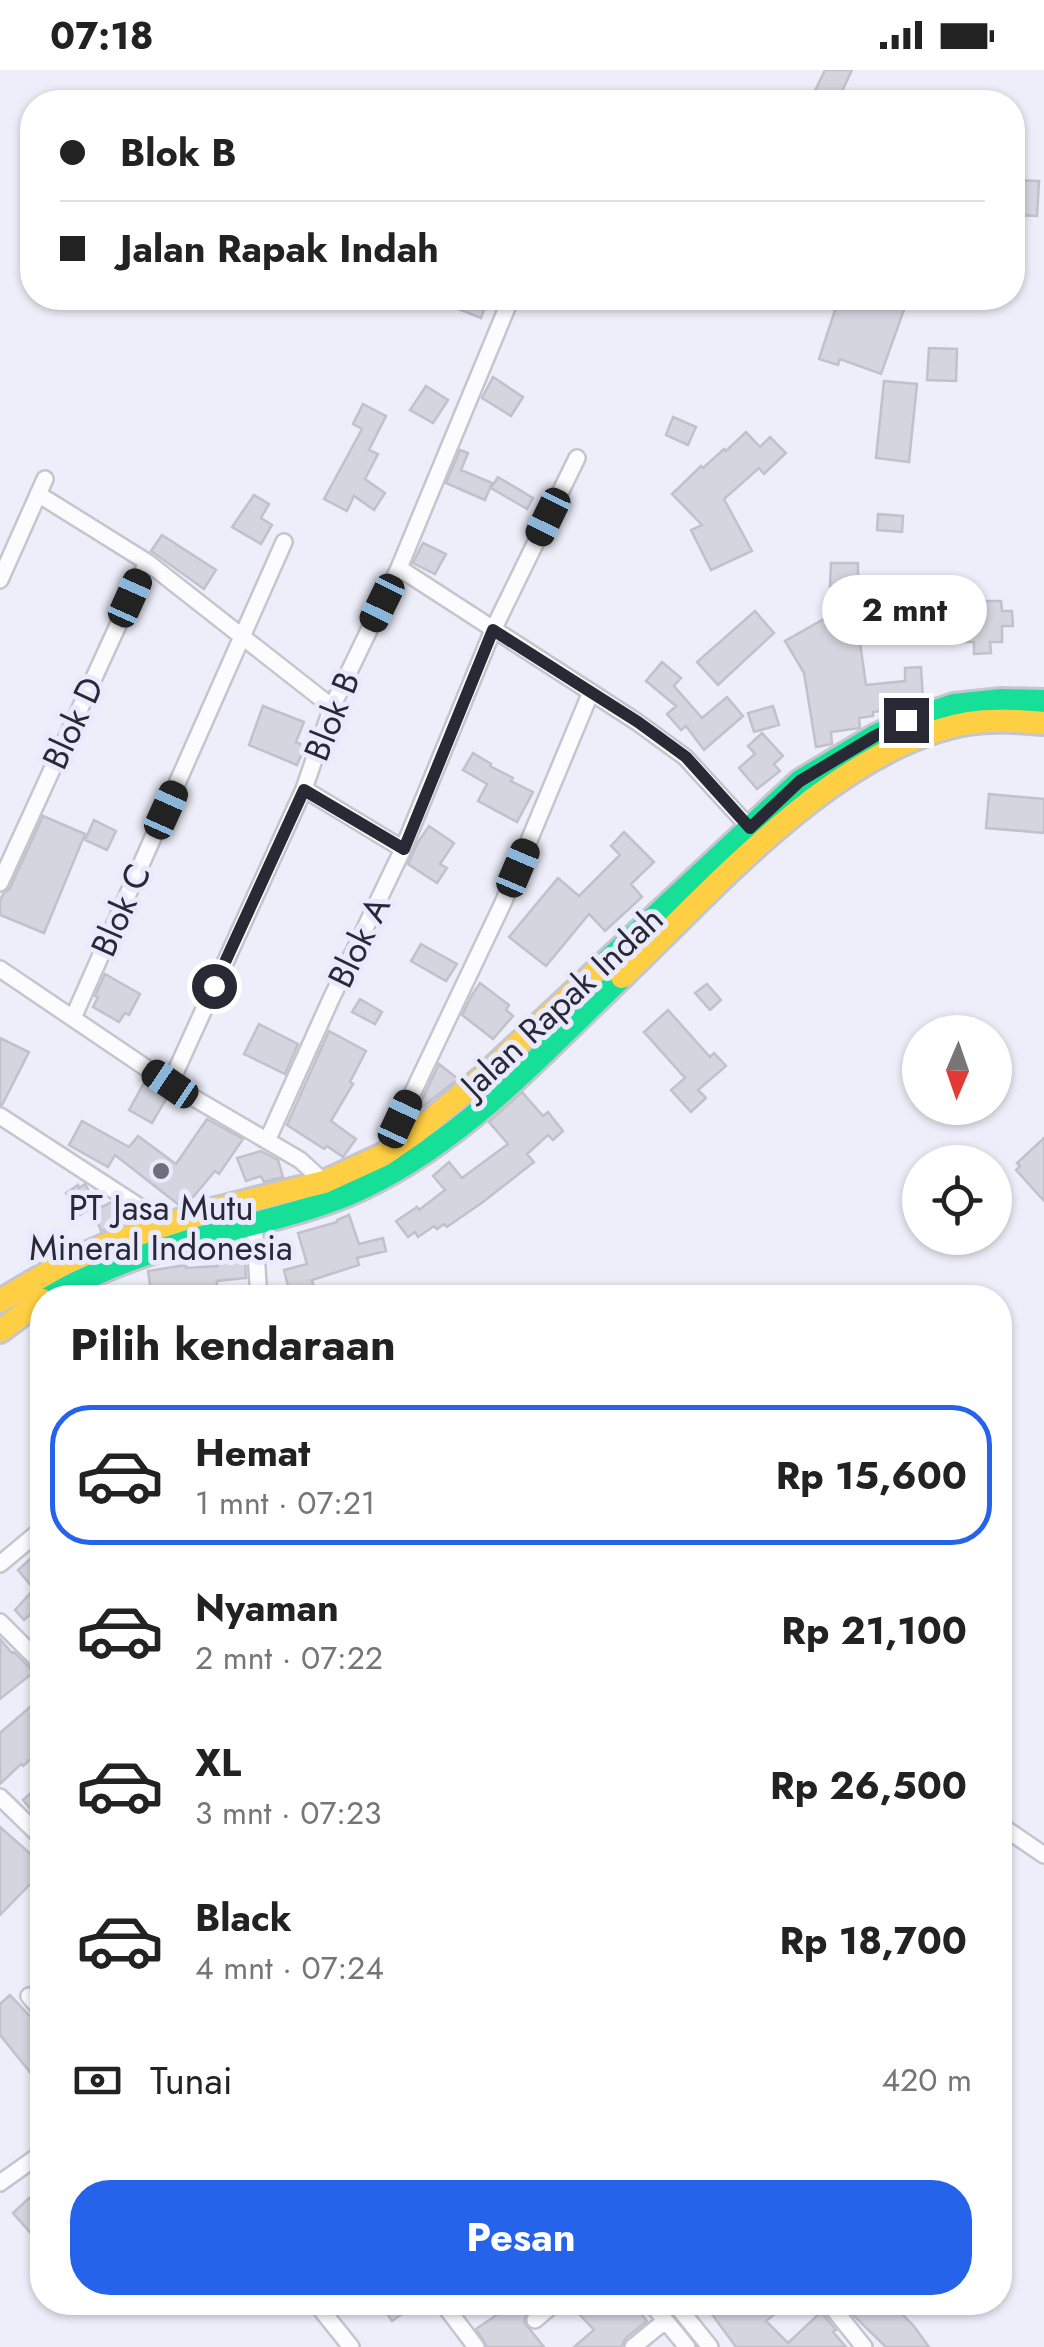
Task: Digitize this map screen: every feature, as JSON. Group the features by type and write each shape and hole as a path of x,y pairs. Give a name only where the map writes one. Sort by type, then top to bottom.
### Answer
{"main road":[{"name":"Jalan Rapak Indah","path":"0,1300 106,1245 208,1211 324,1182 383,1155 483,1077 800,781 906,720 954,705 1044,701"},
{"name":"Jalan Rapak Indah","path":"68,1285 121,1261 334,1200 366,1186 430,1148 504,1089 774,832 838,780 916,738 955,725 999,720 1044,724"},
{"name":"Jalan Rapak Indah","path":"0,1330 30,1309"}],"street":[{"name":"Blok B","path":"170,1084 304,790 332,707 398,568 505,310"},
{"name":"Blok A","path":"267,1141 404,849 493,630 577,458"},
{"path":"0,580 42,487 147,562 332,707"},
{"name":"Blok C","path":"73,1018 284,542"},
{"name":"Blok D","path":"0,883 147,562"},
{"path":"398,568 686,757 750,828"},
{"path":"383,1155 503,904 592,692"},
{"path":"304,790 404,849"},
{"path":"0,969 170,1084 300,1160 324,1182"},
{"path":"0,1116 166,1224"},
{"path":"254,1223 258,1285"},
{"path":"0,1564 30,1539"},
{"path":"0,1622 30,1652"},
{"path":"0,1796 30,1826"},
{"path":"1012,1833 1044,1855"},
{"path":"0,2183 30,2162"},
{"path":"326,2315 352,2347"},
{"path":"452,2315 476,2347"},
{"path":"534,2320 540,2315"},
{"path":"660,2315 687,2347"},
{"path":"684,2315 710,2347"},
{"path":"838,2315 864,2347"},
{"path":"633,2347 665,2321"}],"building":[{"path":"825,70 852,70 843,90 815,90"},
{"path":"1025,180 1039,181 1037,216 1025,216"},
{"path":"461,310 484,310 481,318"},
{"path":"835,310 904,310 881,374 840,359 838,365 819,359"},
{"path":"929,348 957,349 956,381 927,380"},
{"path":"493,377 523,397 511,416 482,398"},
{"path":"884,381 917,384 909,462 876,458"},
{"path":"426,386 448,400 433,423 410,410"},
{"path":"363,404 386,416 369,450 378,454 365,479 385,493 374,510 354,496 347,511 324,499 362,429 353,424"},
{"path":"673,417 696,427 688,445 666,435"},
{"path":"746,432 760,447 770,437 786,453 764,474 759,468 724,499 752,551 711,570 691,530 702,525 672,494"},
{"path":"460,450 468,453 461,470 492,483 485,500 446,483"},
{"path":"498,477 533,498 527,509 491,488"},
{"path":"254,495 269,504 261,518 272,525 261,544 232,527"},
{"path":"878,514 903,516 902,532 877,530"},
{"path":"162,535 216,570 204,589 151,551"},
{"path":"423,543 446,554 435,574 413,563"},
{"path":"831,563 858,563 858,587 830,586"},
{"path":"958,601 1001,601 1002,611 1012,611 1013,626 1002,626 1002,642 990,642 991,653 974,654 974,642 958,642"},
{"path":"755,611 774,633 718,685 697,662"},
{"path":"856,615 866,685 905,681 905,668 921,667 923,699 894,701 895,709 859,718 860,728 831,732 832,744 816,747 804,673 785,641 824,619 827,623"},
{"path":"662,662 681,678 674,686 702,718 727,697 743,716 704,750 686,726 681,730 667,714 676,706 646,681"},
{"path":"263,706 304,722 296,742 305,746 297,765 249,745"},
{"path":"773,706 779,725 754,732 748,713"},
{"path":"762,733 783,756 774,764 780,771 757,789 739,768 755,754 748,746"},
{"path":"473,753 533,792 517,822 478,801 487,784 463,770"},
{"path":"989,794 1044,799 1044,833 986,828"},
{"path":"43,816 85,834 44,933 0,915 3,894 10,888"},
{"path":"94,820 116,831 107,850 85,840"},
{"path":"429,826 454,843 440,864 447,868 437,883 408,864"},
{"path":"624,832 654,862 631,884 642,897 605,931 589,914 546,966 509,937 558,878 579,896 620,855 611,846"},
{"path":"421,944 457,964 446,981 411,961"},
{"path":"105,974 140,994 129,1015 125,1013 119,1022 93,1007"},
{"path":"480,983 509,1005 506,1010 513,1016 493,1039 462,1015"},
{"path":"707,984 721,1000 710,1010 695,993"},
{"path":"360,999 382,1012 375,1024 352,1012"},
{"path":"668,1010 710,1057 714,1053 726,1066 698,1090 706,1098 691,1112 671,1090 685,1078 644,1032"},
{"path":"259,1024 298,1044 285,1074 244,1054"},
{"path":"329,1031 366,1051 350,1082 353,1084 331,1121 356,1139 343,1157 287,1125"},
{"path":"0,1038 29,1052 2,1105 0,1105"},
{"path":"439,1064 458,1079 421,1108 419,1106"},
{"path":"145,1081 168,1096 152,1123 129,1110"},
{"path":"522,1092 543,1116 548,1112 563,1131 553,1140 548,1135 527,1154 534,1162 447,1227 434,1226 418,1237 415,1232 408,1237 396,1221 417,1207 419,1210 445,1190 433,1176 449,1162 462,1178 508,1144 489,1122"},
{"path":"207,1119 243,1139 219,1174 215,1171 189,1202 179,1205 115,1155 108,1167 69,1145 82,1121 129,1147 138,1136 176,1164"},
{"path":"1044,1138 1044,1201 1016,1170 1020,1166 1017,1163"},
{"path":"261,1151 278,1160 283,1177 264,1182 261,1176 246,1181 237,1158"},
{"path":"85,1184 97,1205 80,1215 66,1193"},
{"path":"112,1202 124,1210 129,1221 101,1231 93,1211"},
{"path":"349,1215 359,1244 383,1238 386,1251 357,1258 359,1265 312,1280 313,1285 288,1285 284,1270 307,1264 298,1233"},
{"path":"244,1243 246,1278 217,1281 217,1285 150,1285 148,1271 186,1265 218,1266 216,1250"},
{"path":"30,1559 30,1584 18,1570"},
{"path":"30,1593 30,1615 24,1620 15,1610"},
{"path":"0,1639 30,1668 30,1675 0,1699"},
{"path":"30,1707 30,1760 0,1784 0,1733"},
{"path":"0,1827 30,1853 30,1884 0,1915"},
{"path":"10,1995 30,2016 30,2072 0,2035 0,2004"},
{"path":"29,2198 30,2232 13,2213"},
{"path":"496,2315 526,2315 524,2322 544,2347 487,2347 476,2329"},
{"path":"580,2315 642,2315 647,2321 621,2347 574,2347 594,2330"},
{"path":"713,2315 774,2315 766,2321 788,2343 818,2315 824,2315 846,2347 736,2347"},
{"path":"903,2315 929,2347 886,2347 854,2316"}],"traffic: fast":[{"path":"605,963 800,781 875,736 954,705 1044,701"},
{"path":"73,1285 188,1241 310,1208 388,1175 426,1152 495,1098 622,977"}],"traffic: slow":[{"path":"622,977 781,825 872,760 919,737 968,723 1044,723"},
{"path":"0,1301 63,1264 106,1245 208,1211 324,1182 383,1155 483,1077 605,963"},
{"path":"0,1331 30,1309"}],"place":[{"name":"PT Jasa Mutu Mineral Indonesia","path":"161,1171"}],"route":[{"path":"214,986 304,790 404,849 493,630 686,757 750,828 800,781 906,720"}]}
